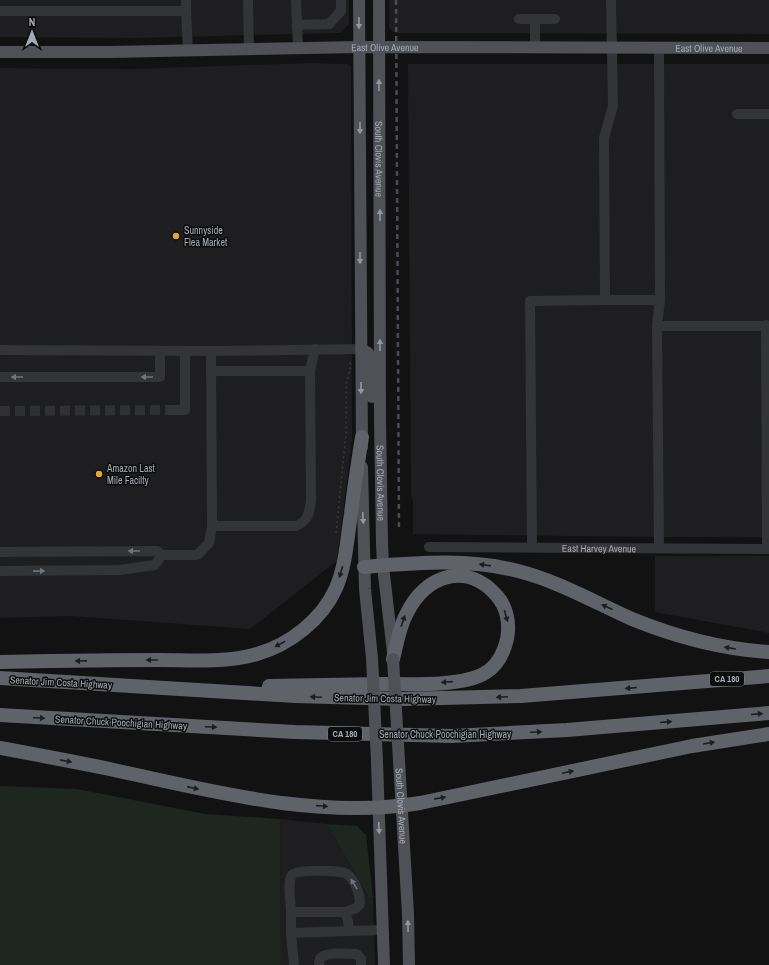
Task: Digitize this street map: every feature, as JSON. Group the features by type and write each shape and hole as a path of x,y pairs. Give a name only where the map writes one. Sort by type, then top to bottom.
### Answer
{"highway":[{"path":"0,662 204,660 244,658 270,650 287,641 304,628 321,611 335,589 340,576 346,554 362,436"},
{"path":"364,567 467,562 519,571 564,587 632,619 675,635 718,646 769,652"},
{"path":"145,687 420,684 465,680 485,673 493,667 499,660 506,645 508,625 499,598 478,581 469,578 458,576 446,577 438,580 421,592 410,605 402,624 393,659"},
{"name":"Senator Jim Costa Highway","path":"0,678 348,698 456,699 571,693 769,676"},
{"name":"Senator Chuck Poochigian Highway","path":"0,715 295,732 452,736 567,730 769,714"},
{"path":"0,748 113,770 212,792 295,804 379,808 402,806 692,746 769,734"}],"main road":[{"name":"South Clovis Avenue","path":"359,0 364,567 372,658 384,965"},
{"name":"South Clovis Avenue","path":"379,0 381,482 383,566 393,659 400,762 409,965"},
{"name":"East Olive Avenue","path":"0,52 110,52 298,47 769,48"},
{"path":"361,349 368,353 371,358 372,440 381,482"}],"lane":[{"path":"186,0 188,50"},
{"path":"248,0 249,49"},
{"path":"296,0 298,47"},
{"path":"297,25 329,24 340,11 341,0"},
{"path":"605,300 604,138 613,106 611,0"},
{"path":"0,11 186,11"},
{"path":"519,19 554,19"},
{"path":"535,19 535,47"},
{"path":"659,47 660,300 657,326 659,548"},
{"path":"737,114 769,114"},
{"path":"532,547 530,301 660,300"},
{"path":"657,326 767,326 768,549"},
{"path":"0,350 211,351 361,349"},
{"path":"212,526 296,526 303,522 309,514 311,500 310,371 315,350"},
{"path":"0,377 160,377 160,351"},
{"path":"172,410 185,410 185,351"},
{"path":"0,552 158,551 162,555 197,555 209,542 212,526 211,351"},
{"path":"211,371 310,371"},
{"name":"East Harvey Avenue","path":"429,547 768,549"},
{"path":"0,571 119,570 155,565 162,555"},
{"path":"291,912 345,912 356,908 360,904 360,897 358,890 347,874 343,872 300,871 295,872 292,875 290,886 291,933 294,965"},
{"path":"345,912 349,931"},
{"path":"291,933 383,930"},
{"path":"318,965 320,958 325,954 333,953 357,954 361,960 361,965"}],"path":[{"path":"336,538 346,433 346,384 350,371 350,361"}],"shaded area":[{"path":"0,0 349,0 349,24 340,33 136,38 0,37"},
{"path":"389,0 769,0 769,34 395,33 389,28"},
{"path":"311,63 347,64 351,67 352,439 337,561 250,629 72,616 0,618 0,68 133,69"},
{"path":"408,64 769,64 769,537 413,534 413,502 411,494"},
{"path":"655,556 769,556 769,633 655,611"},
{"path":"0,786 77,789 205,814 280,819 281,965 0,965"},
{"path":"280,819 327,824 369,898 373,898 375,965 281,965"},
{"path":"327,824 357,826 366,835 373,898 369,898"}],"tunnel":[{"path":"0,411 172,410"}],"railway":[{"path":"396,0 399,528"}],"place":[{"name":"Sunnyside Flea Market","path":"176,236"},
{"name":"Amazon Last Mile Facilty","path":"99,474"}]}
